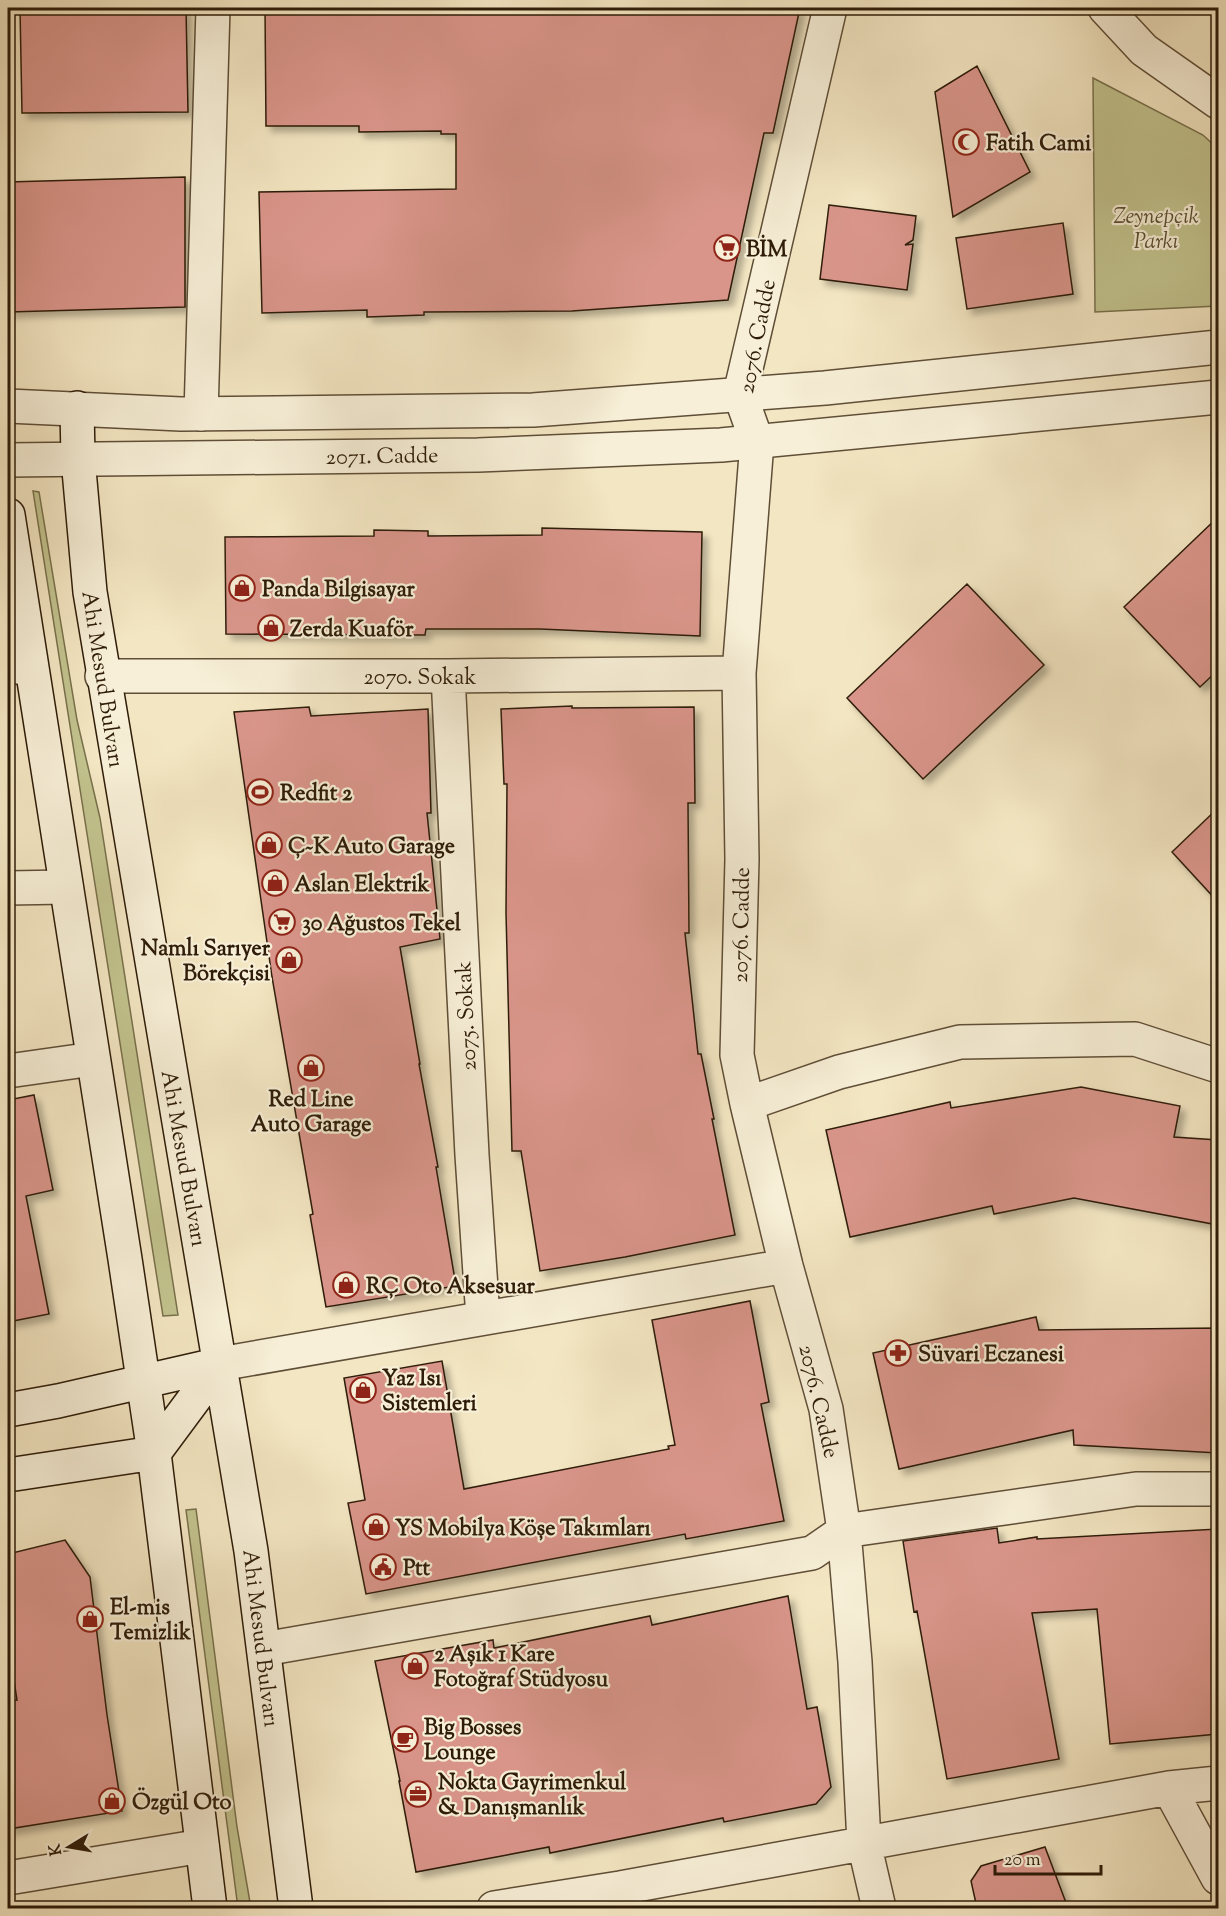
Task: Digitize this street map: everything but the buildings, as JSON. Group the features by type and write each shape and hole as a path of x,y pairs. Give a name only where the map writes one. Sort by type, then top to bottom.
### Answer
{"street":[{"path":"201,414 213,8"},
{"name":"2076. Cadde","path":"830,8 740,394 757,442 739,673 742,859 738,1055 747,1104 786,1266 826,1409 844,1531 855,1662 864,1843 879,1908"},
{"path":"1105,8 1144,50 1218,102"},
{"name":"2071. Cadde","path":"8,406 201,414 532,410 825,388 1218,347"},
{"name":"2071. Cadde","path":"8,460 478,454 721,445 1218,397"},
{"name":"Ahi Mesud Bulvarı","path":"77,408 78,459 90,592 102,676 251,1551 296,1908"},
{"path":"8,515 19,667 66,887 125,1259 154,1453 210,1908"},
{"name":"2070. Sokak","path":"102,676 739,673"},
{"name":"2075. Sokak","path":"448,676 472,1155 483,1318"},
{"path":"8,888 66,887"},
{"path":"747,1104 839,1072 960,1042 1135,1039 1218,1066"},
{"path":"8,1071 93,1059"},
{"path":"8,1410 58,1401 220,1364 786,1266"},
{"path":"8,1475 154,1453 220,1364"},
{"path":"264,1648 812,1553 844,1531 1136,1489 1218,1489"},
{"path":"494,1908 622,1898 864,1843 1169,1788 1218,1783"},
{"path":"1169,1788 1218,1878"},
{"path":"8,1878 202,1846"}],"green space":[{"name":"Zeynepçik Parkı","path":"1093,78 1203,135 1218,149 1218,306 1095,312"},
{"path":"33,491 39,492 77,720 100,818 178,1315 163,1316"},
{"path":"196,1509 237,1827 251,1908 238,1908 186,1510"}],"place":[{"name":"Fatih Cami","path":"966,142"},
{"name":"BİM","path":"727,248"},
{"name":"Panda Bilgisayar","path":"242,588"},
{"name":"Zerda Kuaför","path":"271,628"},
{"name":"Redfit 2","path":"260,792"},
{"name":"Ç~K Auto Garage","path":"269,845"},
{"name":"Aslan Elektrik","path":"275,883"},
{"name":"30 Ağustos Tekel","path":"282,922"},
{"name":"Namlı Sarıyer Börekçisi","path":"289,960"},
{"name":"Red Line Auto Garage","path":"311,1068"},
{"name":"RÇ Oto Aksesuar","path":"346,1285"},
{"name":"Süvari Eczanesi","path":"898,1353"},
{"name":"Yaz Isı Sistemleri","path":"363,1390"},
{"name":"YS Mobilya Köşe Takımları","path":"376,1527"},
{"name":"Ptt","path":"383,1567"},
{"name":"El-mis Temizlik","path":"90,1619"},
{"name":"2 Aşık 1 Kare Fotoğraf Stüdyosu","path":"415,1666"},
{"name":"Big Bosses Lounge","path":"405,1739"},
{"name":"Nokta Gayrimenkul & Danışmanlık","path":"418,1794"},
{"name":"Özgül Oto","path":"112,1801"}]}
